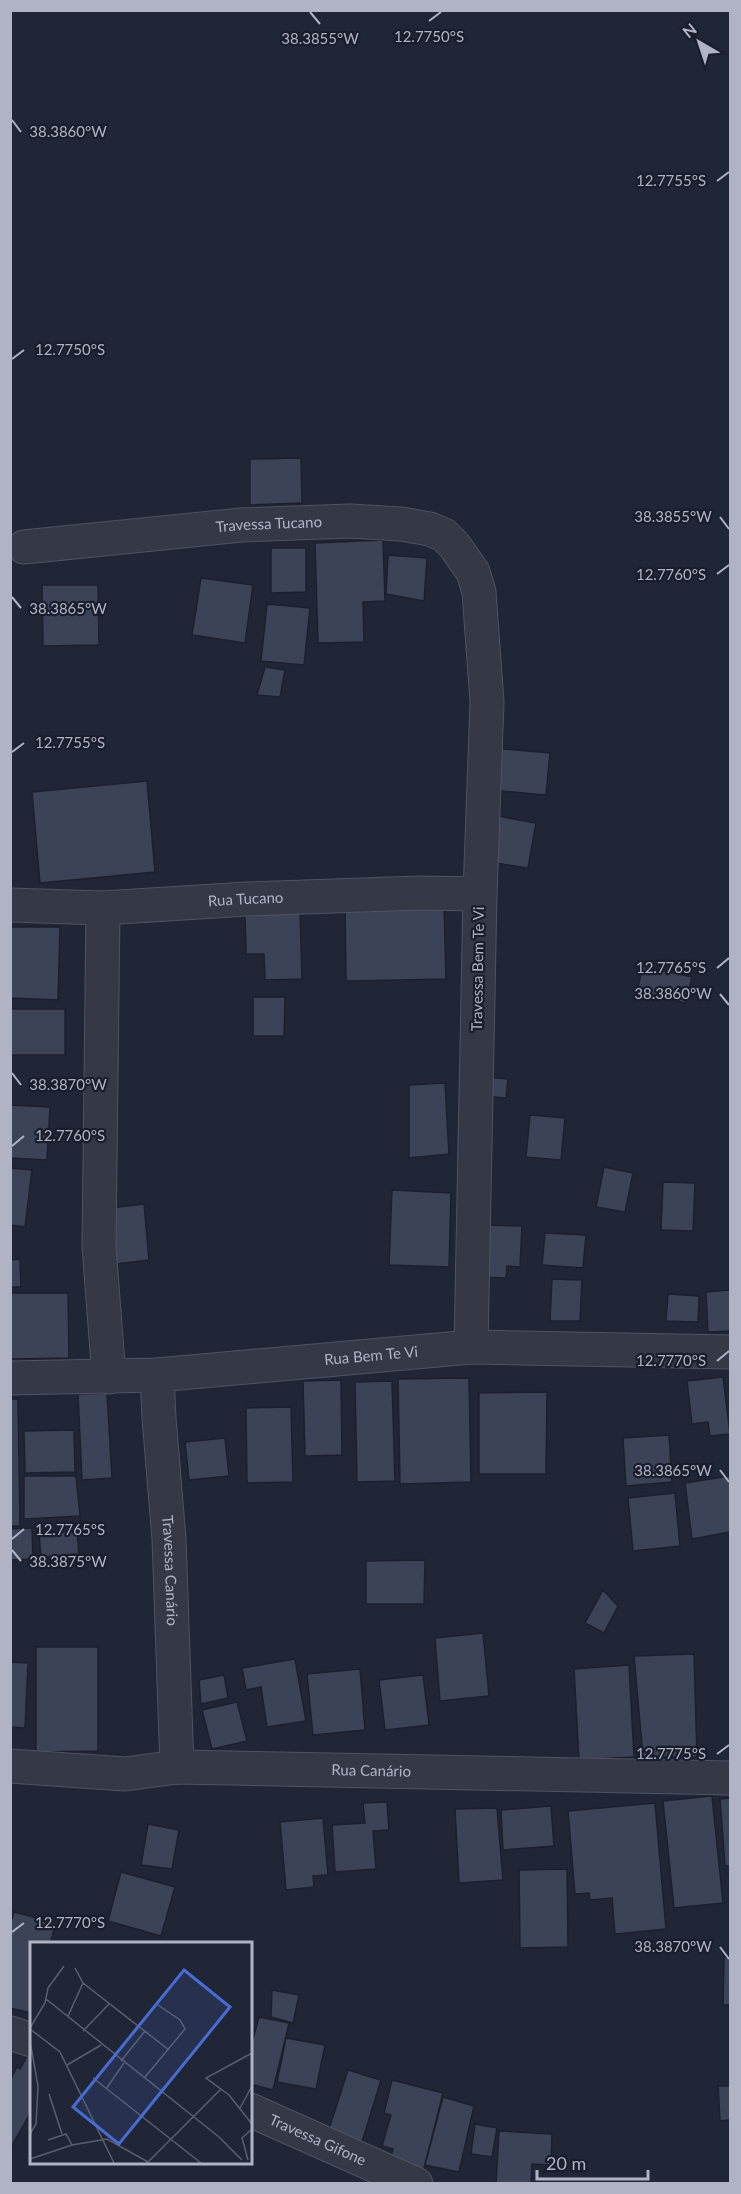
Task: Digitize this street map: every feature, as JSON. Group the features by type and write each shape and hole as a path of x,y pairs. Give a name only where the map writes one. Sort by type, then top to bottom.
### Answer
{"street":[{"name":"Travessa Tucano","path":"24,547 241,525 350,521 401,524 444,535 473,572 479,592"},
{"name":"Travessa Bem Te Vi","path":"471,1347 480,894 488,702 479,592"},
{"name":"Rua Tucano","path":"10,905 103,908 271,898 420,893 480,894"},
{"path":"103,908 99,1247 110,1377"},
{"name":"Rua Bem Te Vi","path":"10,1378 157,1375 471,1347 730,1352"},
{"name":"Travessa Canário","path":"157,1375 169,1539 177,1767"},
{"name":"Rua Canário","path":"10,1766 125,1774 177,1767 730,1778"},
{"path":"10,2033 30,2039"},
{"name":"Travessa Gifone","path":"252,2111 416,2184"}],"building":[{"path":"301,458 302,503 250,505 250,459"},
{"path":"383,540 385,601 363,602 364,642 318,643 315,543"},
{"path":"271,548 306,548 306,592 271,593"},
{"path":"388,555 427,558 424,601 386,594"},
{"path":"201,578 253,585 245,643 192,635"},
{"path":"42,585 98,585 99,645 43,646"},
{"path":"267,604 310,608 304,665 261,661"},
{"path":"265,667 285,670 280,697 257,695"},
{"path":"494,748 550,753 546,795 491,790"},
{"path":"147,781 155,872 40,883 32,792"},
{"path":"497,816 536,823 528,868 489,862"},
{"path":"444,904 446,979 346,981 345,906"},
{"path":"300,911 302,979 265,980 264,954 246,954 245,913"},
{"path":"10,927 60,927 58,1000 10,998"},
{"path":"643,966 692,977 685,1003 637,991"},
{"path":"253,997 285,997 284,1036 253,1036"},
{"path":"10,1009 65,1009 65,1055 10,1055"},
{"path":"485,1077 508,1079 506,1098 483,1096"},
{"path":"445,1083 449,1154 409,1158 409,1085"},
{"path":"10,1105 50,1107 47,1160 10,1158"},
{"path":"530,1115 565,1118 561,1160 526,1157"},
{"path":"604,1167 633,1173 625,1212 596,1207"},
{"path":"10,1168 32,1170 25,1227 10,1225"},
{"path":"663,1182 695,1183 693,1231 661,1230"},
{"path":"392,1190 451,1193 449,1267 389,1265"},
{"path":"144,1204 149,1260 116,1264 110,1208"},
{"path":"483,1225 522,1226 520,1267 507,1266 506,1278 479,1277"},
{"path":"545,1233 586,1235 583,1268 542,1265"},
{"path":"20,1259 21,1287 10,1287 10,1260"},
{"path":"552,1279 582,1280 580,1321 550,1321"},
{"path":"730,1290 730,1331 708,1332 706,1292"},
{"path":"10,1293 68,1293 69,1358 10,1359"},
{"path":"668,1294 699,1296 698,1322 666,1321"},
{"path":"723,1377 730,1434 710,1436 708,1422 692,1424 687,1381"},
{"path":"469,1378 471,1482 400,1484 398,1379"},
{"path":"341,1380 342,1455 305,1456 303,1381"},
{"path":"392,1381 395,1481 357,1482 355,1382"},
{"path":"547,1392 546,1474 479,1474 479,1393"},
{"path":"107,1393 112,1478 82,1480 78,1394"},
{"path":"10,1399 18,1399 20,1526 10,1526"},
{"path":"291,1407 293,1482 247,1483 246,1408"},
{"path":"74,1430 75,1472 25,1473 24,1431"},
{"path":"669,1435 672,1482 626,1486 623,1438"},
{"path":"225,1438 229,1476 189,1480 185,1442"},
{"path":"24,1476 76,1476 80,1516 24,1519"},
{"path":"730,1476 730,1532 692,1539 685,1483"},
{"path":"675,1493 680,1546 633,1551 628,1498"},
{"path":"32,1528 33,1559 10,1560 10,1529"},
{"path":"77,1531 79,1554 41,1557 39,1534"},
{"path":"425,1560 424,1604 366,1604 366,1561"},
{"path":"603,1590 618,1606 604,1633 585,1623"},
{"path":"483,1633 489,1696 440,1701 435,1638"},
{"path":"36,1647 98,1647 98,1751 36,1752"},
{"path":"694,1654 697,1757 643,1757 634,1656"},
{"path":"295,1659 306,1721 267,1727 261,1687 246,1690 242,1668"},
{"path":"10,1662 28,1663 25,1728 10,1727"},
{"path":"629,1665 634,1757 579,1760 574,1669"},
{"path":"360,1669 365,1730 313,1735 307,1674"},
{"path":"224,1675 228,1698 201,1704 199,1680"},
{"path":"423,1675 429,1725 385,1730 379,1680"},
{"path":"237,1702 247,1741 212,1749 202,1710"},
{"path":"712,1796 723,1903 674,1908 663,1801"},
{"path":"730,1798 730,1866 725,1866 720,1799"},
{"path":"387,1802 389,1830 373,1831 376,1869 335,1872 332,1825 365,1823 363,1803"},
{"path":"655,1803 666,1929 615,1934 612,1898 590,1900 589,1893 575,1894 568,1811"},
{"path":"551,1806 554,1846 503,1850 501,1810"},
{"path":"497,1808 503,1880 459,1883 455,1809"},
{"path":"323,1818 328,1875 313,1876 314,1887 286,1890 280,1822"},
{"path":"148,1824 179,1830 172,1869 141,1865"},
{"path":"567,1869 568,1947 520,1948 519,1870"},
{"path":"121,1872 175,1887 161,1936 108,1921"},
{"path":"14,1912 56,1923 51,1942 30,1942 30,2013 10,2008 10,1925"},
{"path":"724,1957 730,1957 730,2005 723,2005"},
{"path":"272,1990 299,1995 293,2023 271,2017"},
{"path":"259,2017 289,2023 273,2090 252,2085 252,2043"},
{"path":"286,2038 325,2045 316,2089 277,2082"},
{"path":"30,2051 30,2114 11,2147 10,2080 17,2067 20,2069"},
{"path":"348,2070 381,2080 362,2142 328,2132"},
{"path":"392,2080 443,2093 423,2172 389,2164 393,2149 382,2146 391,2115 384,2113"},
{"path":"718,2086 730,2086 730,2120 720,2121"},
{"path":"443,2097 474,2106 459,2172 425,2165"},
{"path":"475,2124 497,2128 492,2157 471,2154"},
{"path":"499,2131 552,2134 551,2165 532,2164 531,2184 496,2184"}]}
